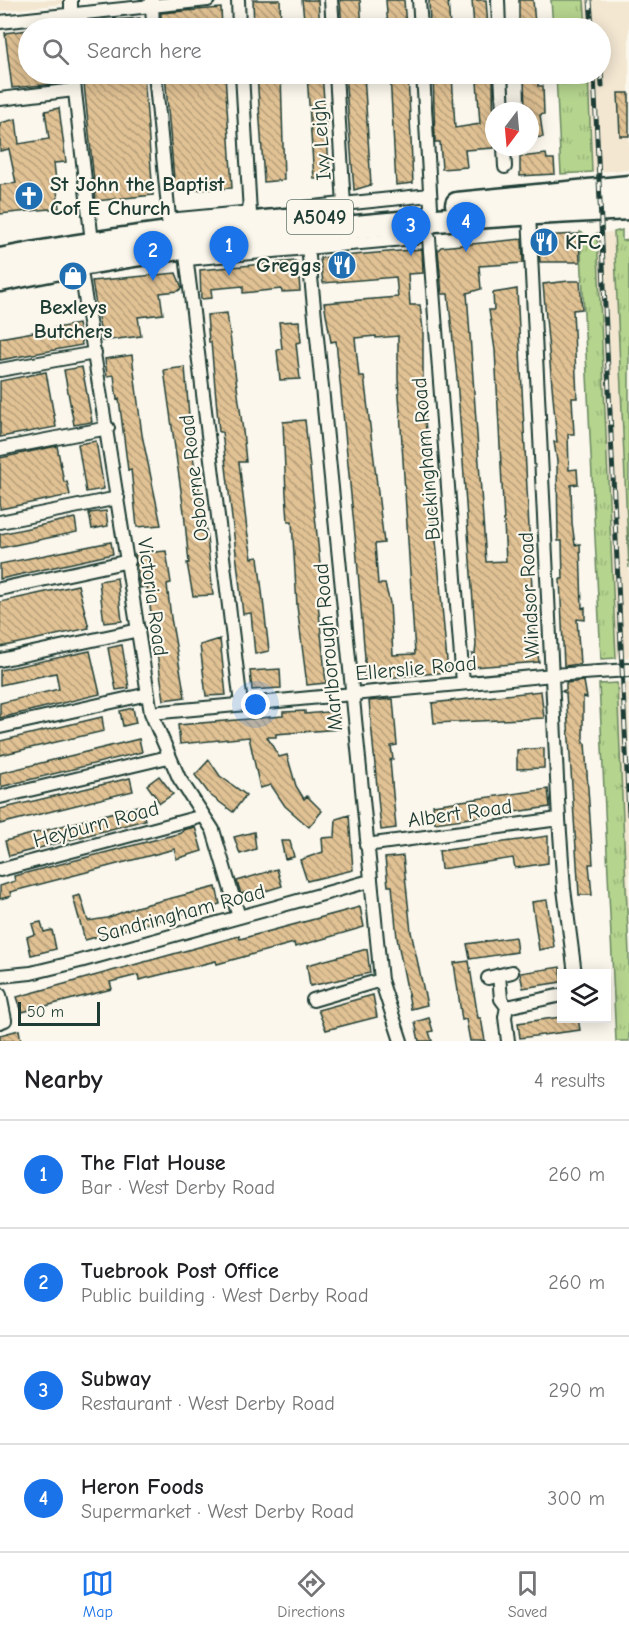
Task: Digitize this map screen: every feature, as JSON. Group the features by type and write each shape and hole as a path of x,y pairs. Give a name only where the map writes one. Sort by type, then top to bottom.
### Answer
{"highway":[{"name":"A5049","path":"0,260 92,242 178,240 430,214 629,187"},
{"name":"A5049","path":"430,214 529,214 629,208"},
{"name":"A5049","path":"0,280 80,265 178,240"}],"street":[{"path":"70,0 71,18"},
{"path":"88,18 152,3 208,0"},
{"path":"238,0 239,18"},
{"path":"331,0 332,18"},
{"path":"419,0 420,18"},
{"path":"498,0 499,18"},
{"path":"152,3 153,18"},
{"path":"0,22 18,22"},
{"path":"74,84 92,242"},
{"name":"Osborne Road","path":"156,84 242,704"},
{"path":"243,84 250,213"},
{"name":"Ivy Leigh","path":"337,84 344,205"},
{"name":"Buckingham Road","path":"424,84 430,214 429,238 463,683"},
{"path":"501,84 502,102"},
{"path":"0,99 74,90"},
{"path":"504,156 505,167"},
{"path":"344,205 430,214 415,238 308,247 178,240 250,213 344,205"},
{"name":"Windsor Road","path":"529,214 564,889 574,969"},
{"name":"Marlborough Road","path":"308,247 381,980 401,1041"},
{"name":"Victoria Road","path":"80,265 108,428 151,713 168,757 202,816 213,830 221,850 239,917"},
{"path":"0,370 95,353"},
{"path":"0,449 108,428"},
{"path":"0,522 118,498"},
{"path":"0,589 129,561"},
{"path":"0,660 139,630"},
{"name":"Ellerslie Road","path":"151,713 351,693 629,670"},
{"path":"0,727 148,694"},
{"path":"0,797 168,757"},
{"name":"Heyburn Road","path":"0,870 202,816"},
{"name":"Albert Road","path":"366,845 560,819"},
{"name":"Sandringham Road","path":"0,976 31,973 80,961 370,881"},
{"path":"508,1041 505,1017 507,1007 501,999 493,977 512,972"},
{"path":"313,1000 381,980"},
{"path":"0,995 5,1020 0,1022"},
{"path":"507,1007 557,996"}],"shaded area":[{"path":"0,0 64,0 64,4 0,11"},
{"path":"584,0 629,0 629,170 592,172 588,84 611,84 611,18 585,18"},
{"path":"614,232 629,568 629,657 616,658 597,233"},
{"path":"629,682 629,954 617,683"}],"green space":[{"path":"551,0 584,0 585,18 552,18"},
{"path":"556,84 588,84 592,172 561,174"},
{"path":"622,230 622,241 629,240 629,568 614,232"},
{"path":"580,232 591,237 597,233 616,658 601,659"},
{"path":"617,683 629,954 629,1041 616,1041 599,684"}],"building":[{"path":"253,0 280,0 281,18 254,18"},
{"path":"302,0 318,0 319,18 304,18"},
{"path":"340,0 360,0 361,18 341,18"},
{"path":"386,0 404,0 405,18 387,18"},
{"path":"429,0 448,0 449,18 430,18"},
{"path":"472,0 486,0 487,18 473,18"},
{"path":"519,0 533,0 534,18 519,18"},
{"path":"221,8 222,18 161,18 161,13"},
{"path":"18,31 18,84 53,84 12,88 5,33"},
{"path":"84,84 145,84 153,195 96,201"},
{"path":"166,84 226,84 232,188 175,191"},
{"path":"258,84 281,84 284,180 264,182"},
{"path":"308,84 323,84 330,178 314,179"},
{"path":"346,84 365,84 371,185 354,190"},
{"path":"391,84 408,84 413,183 396,185"},
{"path":"433,84 453,84 455,128 480,124 477,84 493,84 493,102 485,102 485,149 465,150 467,167 442,169 440,142 435,142"},
{"path":"524,84 543,86 544,114 540,115 543,137 539,137 539,102 525,102"},
{"path":"618,93 629,93 629,136 620,136"},
{"path":"59,108 66,162 54,163 59,208 0,214 0,185 16,183 9,149 0,151 0,123 16,119 19,144 49,139 45,111"},
{"path":"546,154 547,159 554,159 555,174 520,176 520,157"},
{"path":"579,234 580,262 540,262 538,236"},
{"path":"522,239 523,263 479,266 481,289 467,293 486,562 506,561 495,350 489,310 494,310 493,293 517,289 534,628 539,662 473,667 472,654 475,654 476,644 457,378 448,294 442,294 438,250 441,247"},
{"path":"422,249 423,273 408,274 410,305 420,305 423,330 423,398 448,672 364,680 365,658 356,546 336,341 331,342 324,303 398,297 396,277 323,283 320,258","holes":["376,336 376,338 398,336 398,379 415,654 393,655 390,603 385,584 378,584 375,544 384,543 364,376 359,376 355,338"]},
{"path":"295,261 298,263 300,291 282,292 281,289 243,293 243,286 211,289 212,298 201,299 200,270"},
{"path":"176,273 182,288 178,291 160,293 163,314 138,317 141,336 102,341 92,281"},
{"path":"580,281 582,309 573,310 577,398 572,398 574,434 568,434 569,470 577,469 578,484 571,485 572,523 575,545 580,544 582,608 585,607 585,620 577,619 580,664 564,666 560,579 563,579 562,541 558,541 557,461 554,442 557,442 543,284"},
{"path":"227,313 246,462 239,462 247,530 252,558 258,557 269,651 255,654 251,613 243,614 222,432 219,432 211,342 209,342 207,315"},
{"path":"299,321 301,342 296,343 300,379 280,380 277,350 282,349 279,322"},
{"path":"78,324 82,345 0,360 0,338"},
{"path":"132,355 142,435 161,525 137,527 131,469 128,470 119,399 117,400 114,375 107,376 105,359"},
{"path":"82,367 92,422 74,425 64,370"},
{"path":"185,367 192,452 205,519 213,595 193,596 187,563 189,563 184,512 164,370"},
{"path":"46,372 56,427 0,437 0,381"},
{"path":"305,420 324,602 318,603 326,683 307,685 297,606 292,521 288,521 283,422"},
{"path":"96,441 104,489 86,492 78,444"},
{"path":"57,446 64,482 67,482 70,495 0,509 0,458"},
{"path":"106,511 108,526 92,529 89,513"},
{"path":"75,518 77,532 0,548 0,534"},
{"path":"111,542 113,554 0,579 0,564"},
{"path":"166,551 171,583 167,584 171,618 185,697 164,700 147,586 140,588 135,554"},
{"path":"117,578 122,621 104,623 99,581"},
{"path":"78,585 89,628 0,647 0,602"},
{"path":"220,639 226,695 206,696 200,645"},
{"path":"122,645 129,688 116,690 108,648"},
{"path":"90,651 100,694 0,718 0,703 59,689 56,673 0,685 0,670"},
{"path":"280,669 281,688 252,690 250,671"},
{"path":"584,681 587,698 583,697 583,743 585,743 593,864 589,864 592,895 579,895 566,693 561,691 566,690 566,683"},
{"path":"541,691 544,718 434,723 432,703"},
{"path":"393,699 397,745 391,746 393,759 390,760 396,828 381,830 369,701"},
{"path":"133,708 136,723 123,726 120,711"},
{"path":"305,711 305,714 338,711 340,729 276,734 276,737 267,737 279,757 287,755 296,786 304,799 307,796 322,811 309,827 285,806 271,785 260,788 249,737 180,744 178,725 283,716 283,712"},
{"path":"102,717 104,731 0,755 0,741"},
{"path":"139,739 142,752 0,787 0,773"},
{"path":"544,748 544,768 517,769 517,750"},
{"path":"209,760 220,776 246,795 233,812 210,795 195,775"},
{"path":"159,776 173,794 160,803 147,785"},
{"path":"130,778 133,791 0,824 0,809"},
{"path":"548,789 550,807 435,823 433,805"},
{"path":"141,805 145,820 9,856 5,841"},
{"path":"349,815 353,870 307,881 300,860 323,852 322,838 335,837 336,819"},
{"path":"195,827 202,851 176,859 175,849 10,892 11,896 0,899 0,886 15,881 14,876 181,833 183,830"},
{"path":"254,832 256,849 240,854 234,837"},
{"path":"548,836 548,863 515,868 513,858 441,869 439,851"},
{"path":"281,841 290,841 294,857 285,859"},
{"path":"403,856 411,932 427,1005 411,1009 397,938 392,886 388,886 385,858"},
{"path":"277,869 282,886 249,896 248,892 241,894 237,881"},
{"path":"216,887 220,904 85,940 73,897 80,895 88,921 107,918 136,907"},
{"path":"547,900 554,947 539,950 532,902"},
{"path":"360,907 364,927 295,947 294,943 217,964 216,961 139,980 138,975 110,982 112,989 22,1012 17,997 239,936 240,939"},
{"path":"41,922 44,932 52,930 56,949 31,955 27,937 35,934 32,924"},
{"path":"515,937 517,952 470,959 467,944"},
{"path":"367,949 370,973 310,986 307,965"},
{"path":"469,961 478,1018 481,1018 485,1041 470,1041 466,1019 462,1020 454,963"},
{"path":"560,967 557,969 557,983 523,988 520,973"},
{"path":"373,995 377,1017 326,1030 318,1010"},
{"path":"429,1018 433,1031 429,1032 432,1041 419,1041 415,1022"},
{"path":"557,1018 557,1023 579,1023 580,1030 520,1038 518,1023"},
{"path":"19,1030 21,1041 0,1041 0,1035"}],"railway":[{"path":"590,0 591,18"},
{"path":"594,84 629,815"}],"place":[{"name":"St John the Baptist Cof E Church","path":"29,196"},
{"name":"KFC","path":"544,242"},
{"name":"Heron Foods","path":"466,252"},
{"name":"Subway","path":"411,256"},
{"name":"Greggs","path":"342,265"},
{"name":"Bexleys Butchers","path":"73,276"},
{"name":"The Flat House","path":"229,276"},
{"name":"Tuebrook Post Office","path":"153,281"}]}
